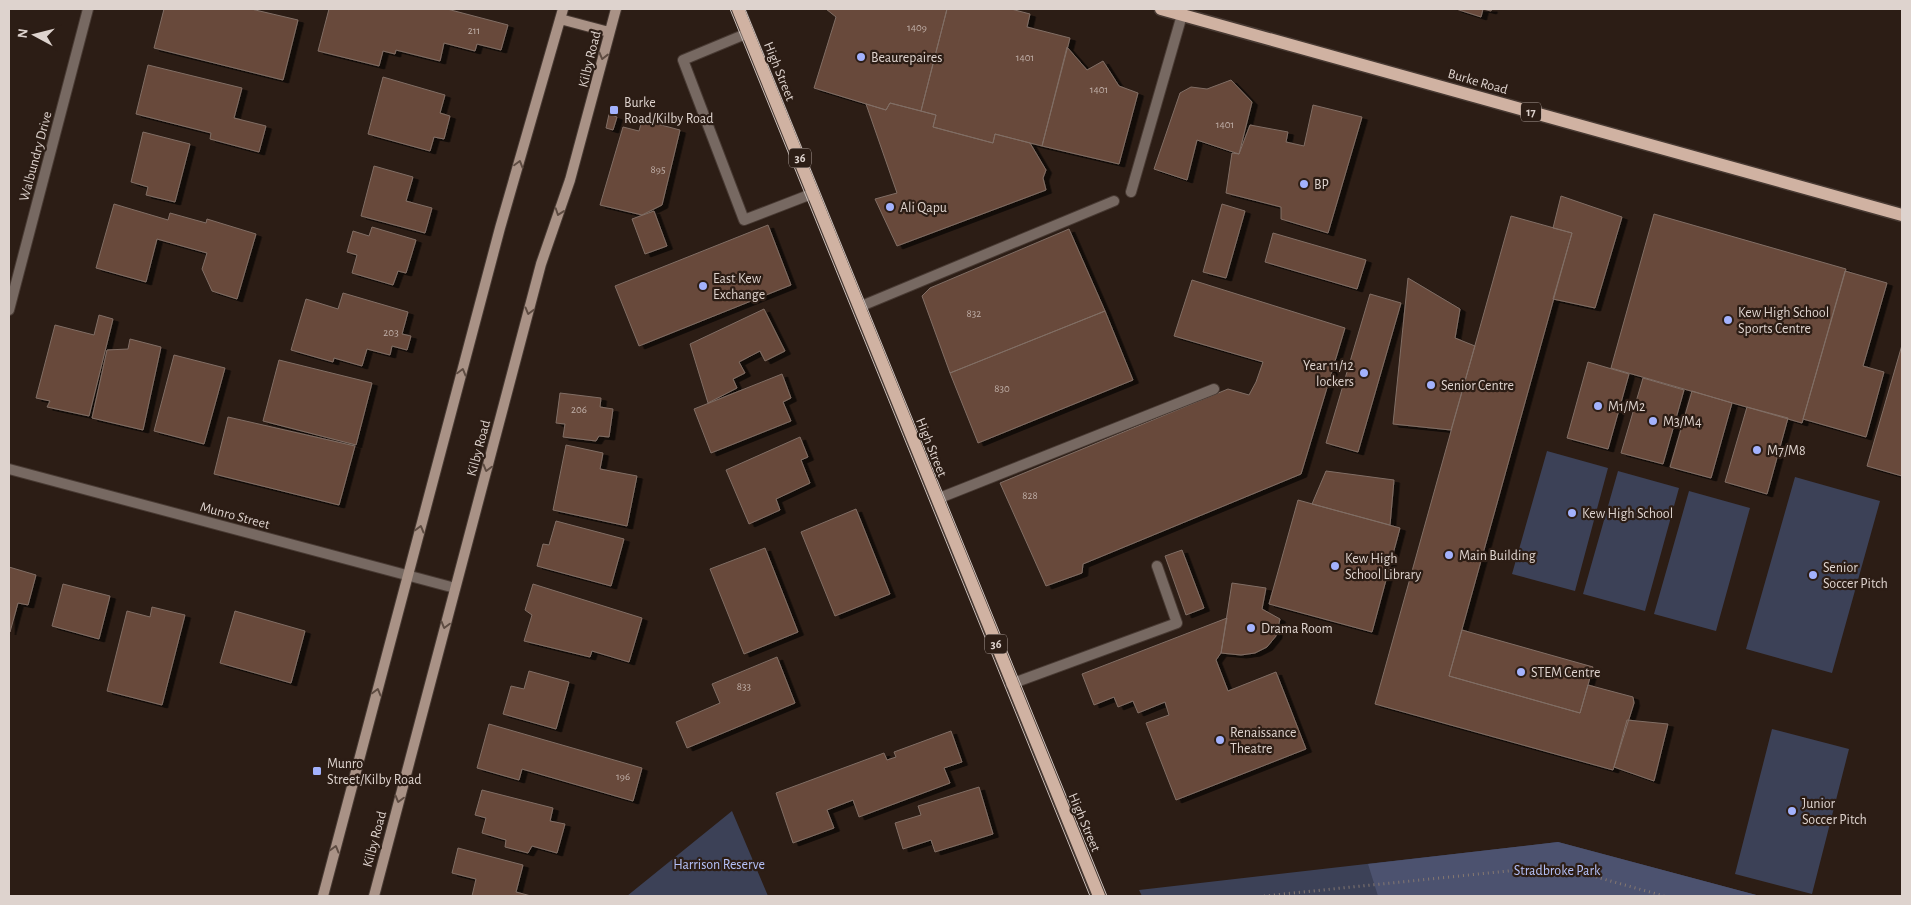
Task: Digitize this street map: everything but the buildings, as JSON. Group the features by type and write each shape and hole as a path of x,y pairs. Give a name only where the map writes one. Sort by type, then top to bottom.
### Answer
{"main road":[{"name":"High Street","path":"738,9 1099,896"},
{"name":"Burke Road","path":"1161,9 1902,215"}],"street":[{"name":"Walbundry Drive","path":"9,310 88,9"},
{"name":"Kilby Road","path":"374,896 541,264 570,180 616,9"},
{"path":"323,896 500,228 561,14 609,32"},
{"path":"1131,192 1182,15"},
{"path":"748,33 683,60 744,220 814,193"},
{"path":"859,307 1114,200"},
{"path":"937,499 1214,389"},
{"name":"Munro Street","path":"9,468 455,588"},
{"path":"1012,684 1177,624 1157,566"}],"path":[{"path":"1264,896 1557,866 1664,896"}],"green space":[{"path":"1547,451 1608,468 1575,591 1512,574"},
{"path":"1618,471 1679,488 1645,611 1583,594"},
{"name":"Senior Soccer Pitch","path":"1795,477 1880,501 1832,673 1746,649"},
{"path":"1689,491 1750,508 1716,631 1654,614"},
{"name":"Junior Soccer Pitch","path":"1772,729 1849,749 1812,894 1735,874"},
{"name":"Harrison Reserve","path":"732,811 768,896 627,896"},
{"name":"Stradbroke Park","path":"1558,842 1760,896 1142,896 1139,890"},
{"name":"Stradbroke Park","path":"1558,842 1760,896 1378,896 1368,864"}],"tram line":[{"path":"730,9 1090,896"},
{"path":"745,9 1107,896"}],"place":[{"name":"Beaurepaires","path":"861,57"},
{"name":"Burke Road/Kilby Road","path":"614,110"},
{"name":"BP","path":"1304,184"},
{"name":"Ali Qapu","path":"890,207"},
{"name":"East Kew Exchange","path":"703,286"},
{"name":"Kew High School Sports Centre","path":"1728,320"},
{"name":"Year 11/12 lockers","path":"1364,373"},
{"name":"Senior Centre","path":"1431,385"},
{"name":"M1/M2","path":"1598,406"},
{"name":"M3/M4","path":"1653,421"},
{"name":"M7/M8","path":"1757,450"},
{"name":"Kew High School","path":"1572,513"},
{"name":"Main Building","path":"1449,555"},
{"name":"Kew High School Library","path":"1335,566"},
{"name":"Senior Soccer Pitch","path":"1813,575"},
{"name":"Drama Room","path":"1251,628"},
{"name":"STEM Centre","path":"1521,672"},
{"name":"Renaissance Theatre","path":"1220,740"},
{"name":"Munro Street/Kilby Road","path":"317,771"},
{"name":"Junior Soccer Pitch","path":"1792,811"}]}
